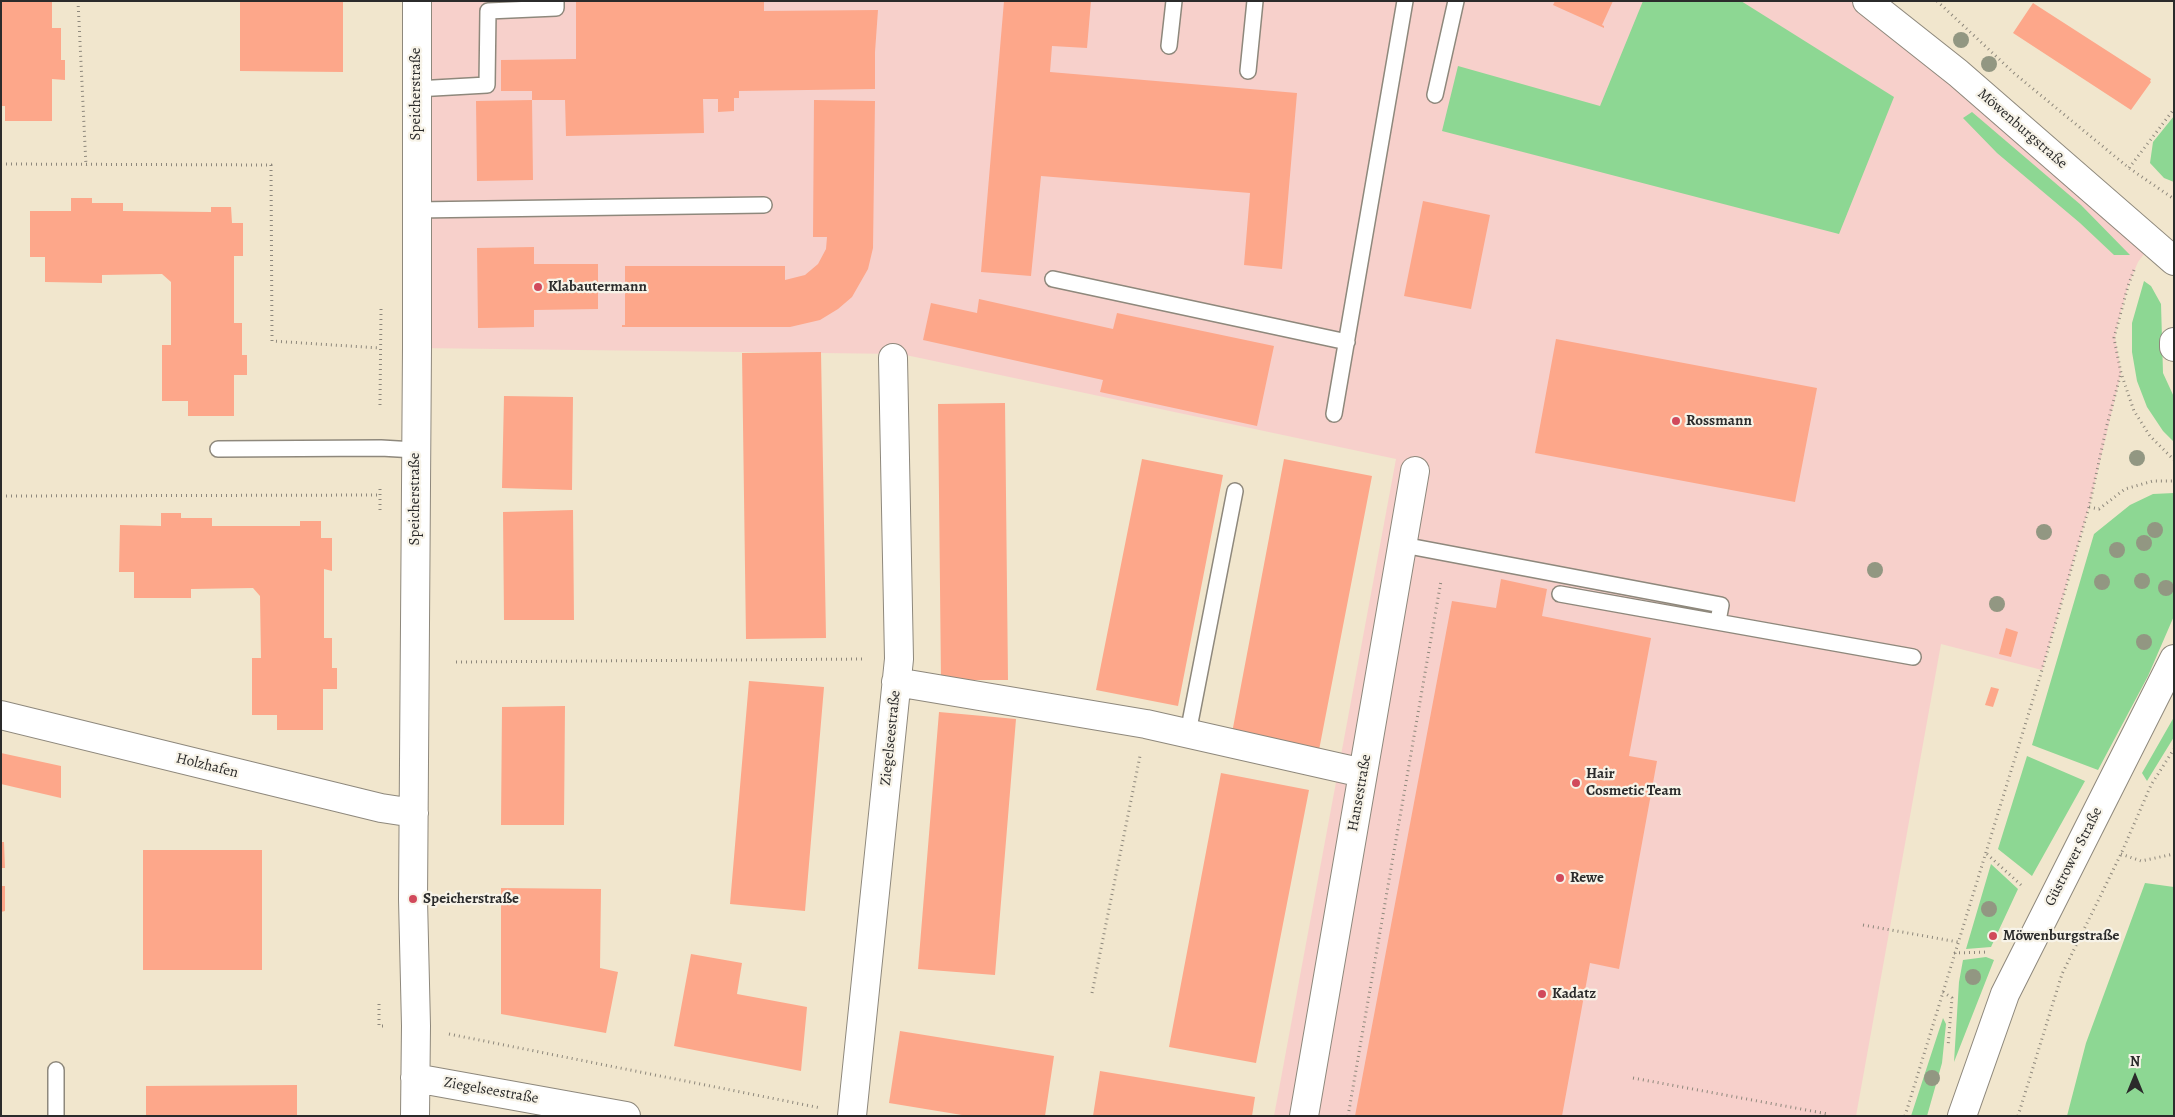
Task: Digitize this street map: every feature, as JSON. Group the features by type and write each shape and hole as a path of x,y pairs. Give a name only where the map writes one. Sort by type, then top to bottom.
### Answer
{"street":[{"name":"Speicherstraße","path":"415,1116 416,1026 413,899 417,348 417,1"},
{"name":"Möwenburgstraße","path":"1867,1 1958,74 2174,261"},
{"path":"2174,342 2174,347"},
{"name":"Ziegelseestraße","path":"852,1115 898,671 893,358"},
{"name":"Hansestraße","path":"1304,1116 1415,471"},
{"name":"Güstrower Straße","path":"1962,1116 2005,994 2174,659"},
{"path":"898,671 1188,733 1363,773"},
{"name":"Holzhafen","path":"1,715 381,808 414,814"},
{"name":"Ziegelseestraße","path":"415,1078 626,1116"}],"lane":[{"path":"416,88 487,85 488,11 556,8 556,1"},
{"path":"1169,46 1174,1"},
{"path":"1248,71 1255,1"},
{"path":"1334,414 1405,1"},
{"path":"1435,95 1456,1"},
{"path":"416,210 764,205"},
{"path":"1053,279 1347,342"},
{"path":"218,449 381,448 415,450"},
{"path":"1188,733 1235,491"},
{"path":"1403,545 1721,605 1718,621"},
{"path":"1560,594 1913,656"},
{"path":"56,1070 56,1116"}],"path":[{"path":"78,1 86,166"},
{"path":"1937,1 2015,74 2129,168 2174,199"},
{"path":"2129,168 2174,109"},
{"path":"1,164 86,166 271,165 272,342 380,348 417,348"},
{"path":"2152,242 2138,262 2128,286 2114,338 2121,373 2134,410 2150,436 2174,460"},
{"path":"380,515 381,308"},
{"path":"1905,1116 1954,954 1987,854 2089,507 2107,425 2121,373"},
{"path":"2089,507 2099,509 2125,489 2153,481 2174,481"},
{"path":"1,496 380,495 415,498"},
{"path":"1348,1116 1445,553"},
{"path":"456,662 898,671"},
{"path":"1092,993 1146,724"},
{"path":"2018,1116 2062,974 2121,854 2151,785 2174,749"},
{"path":"1987,854 2024,887 2021,893"},
{"path":"2121,854 2141,861 2174,854"},
{"path":"1863,925 1958,942"},
{"path":"1954,954 1994,952"},
{"path":"379,996 379,1026 416,1026 852,1115"},
{"path":"1633,1078 1828,1114"}],"shaded area":[{"path":"417,1 1867,1 2153,242 2138,262 2128,286 2117,326 2115,338 2121,373 2089,507 2042,670 1941,644 1856,1116 1274,1116 1396,459 901,354 417,348"}],"green space":[{"path":"1643,1 1741,1 1894,97 1839,234 1442,131 1458,66 1600,106"},
{"path":"1972,112 2081,205 2130,255 2114,255 2080,223 1997,153 1963,118"},
{"path":"2174,116 2174,182 2164,178 2150,163 2153,142"},
{"path":"2144,281 2151,286 2161,304 2163,373 2174,397 2174,442 2163,431 2147,407 2137,381 2132,352 2132,323"},
{"path":"2174,493 2174,616 2148,676 2098,770 2032,745 2094,534 2130,505 2153,494"},
{"path":"2174,717 2174,737 2147,781 2142,773"},
{"path":"2027,756 2085,781 2032,876 1998,849"},
{"path":"1991,864 2018,889 1991,947 1966,949"},
{"path":"2145,883 2174,887 2174,1116 2067,1116 2086,1043"},
{"path":"1986,957 1994,960 1954,1062 1959,982 1963,960"},
{"path":"1943,1018 1946,1024 1942,1063 1927,1116 1911,1116"}],"building":[{"path":"1,1 52,1 52,28 61,28 61,60 65,60 65,80 52,79 52,121 5,121 5,106 1,106"},
{"path":"240,1 343,1 343,72 240,71"},
{"path":"576,1 764,1 764,11 878,10 875,89 739,91 739,98 734,98 734,111 718,112 718,99 703,99 704,133 566,136 565,100 532,100 532,91 501,91 501,60 576,59"},
{"path":"1004,1 1091,1 1087,48 1052,46 1050,72 1297,93 1282,269 1244,265 1250,193 1041,176 1031,276 981,272"},
{"path":"1555,1 1613,1 1602,25 1604,28 1553,5"},
{"path":"2033,3 2151,79 2151,82 2131,110 2013,33"},
{"path":"532,100 533,180 477,181 476,101"},
{"path":"814,100 875,101 873,248 868,269 852,297 838,309 820,320 790,327 622,327 622,325 625,325 625,266 785,266 785,280 805,275 818,264 826,249 827,237 813,237"},
{"path":"71,198 92,198 92,203 123,203 123,211 211,212 211,207 231,207 232,223 243,223 243,256 234,256 234,323 242,323 242,355 247,355 247,375 234,375 234,416 188,416 188,401 162,401 162,345 171,345 171,282 162,274 102,275 102,283 45,282 45,257 30,257 30,211 71,211"},
{"path":"1423,201 1490,215 1471,309 1404,296"},
{"name":"Klabautermann","path":"534,247 534,264 598,264 598,309 534,310 534,327 478,328 477,248"},
{"path":"979,299 1113,329 1117,313 1274,346 1257,426 1100,392 1103,380 923,340 931,303 977,313"},
{"name":"Rossmann","path":"1556,339 1817,388 1795,502 1535,453"},
{"path":"821,352 826,638 746,639 742,353"},
{"path":"504,396 573,397 572,490 502,488"},
{"path":"1005,403 1008,680 941,680 938,404"},
{"path":"1142,459 1223,475 1178,706 1096,690"},
{"path":"1284,459 1372,476 1319,750 1232,733"},
{"path":"573,510 574,620 504,620 503,512"},
{"path":"161,513 181,513 181,518 212,518 212,526 300,526 300,521 321,521 321,538 332,538 332,571 324,569 324,638 332,638 332,668 337,668 337,689 323,689 323,730 277,730 277,715 252,715 252,658 261,658 260,596 253,588 191,589 191,598 134,598 134,572 119,572 120,525 161,526"},
{"path":"1501,579 1547,589 1542,616 1651,638 1629,756 1657,761 1619,969 1590,963 1562,1116 1355,1116 1452,601 1496,608"},
{"path":"2006,628 2018,632 2011,657 1999,654"},
{"path":"749,681 824,687 805,911 730,904"},
{"path":"1991,687 1999,689 1993,707 1985,705"},
{"path":"565,706 564,825 501,825 502,707"},
{"path":"939,712 1016,719 995,975 918,969"},
{"path":"1,753 61,766 61,798 1,784"},
{"path":"1221,773 1309,790 1256,1063 1169,1047"},
{"path":"1,842 4,842 5,868 1,868"},
{"path":"143,850 262,850 262,970 143,970"},
{"path":"1,886 5,886 5,911 1,912"},
{"path":"501,888 601,889 600,968 618,972 606,1033 501,1014"},
{"path":"691,954 742,963 737,994 807,1007 801,1071 674,1046"},
{"path":"900,1031 1054,1056 1045,1116 968,1116 889,1103"},
{"path":"1100,1071 1255,1097 1252,1116 1093,1116"},
{"path":"297,1085 297,1116 146,1116 146,1086"}],"place":[{"name":"Klabautermann","path":"538,287"},
{"name":"Rossmann","path":"1676,421"},
{"name":"Hair Cosmetic Team","path":"1576,783"},
{"name":"Rewe","path":"1560,878"},
{"name":"Speicherstraße","path":"413,899"},
{"name":"Möwenburgstraße","path":"1993,936"},
{"name":"Kadatz","path":"1542,994"}]}
